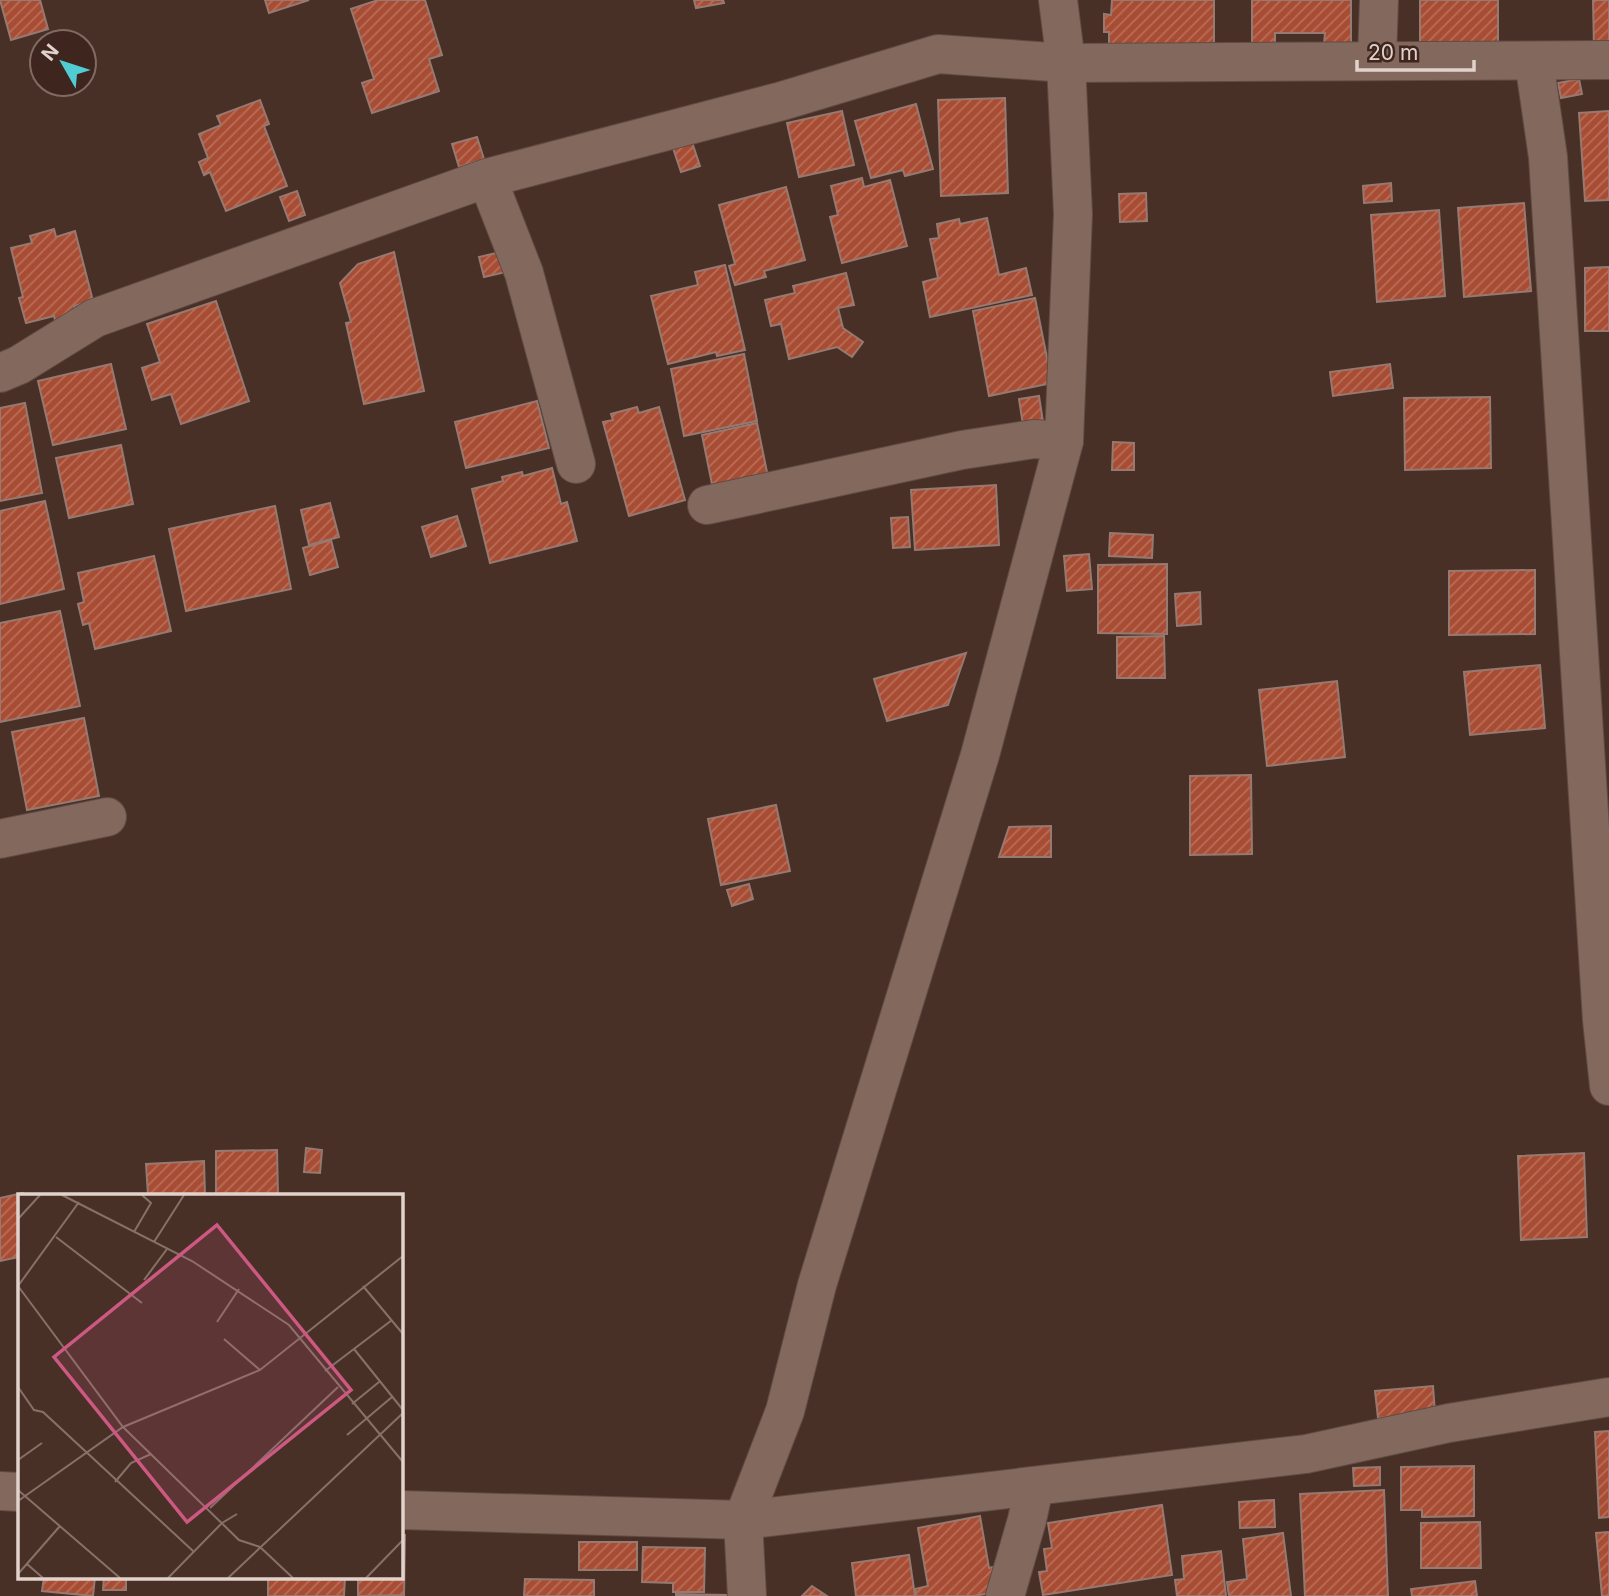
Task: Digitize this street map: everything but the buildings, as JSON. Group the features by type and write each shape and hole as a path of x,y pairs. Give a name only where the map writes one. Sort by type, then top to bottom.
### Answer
{"street":[{"path":"747,1596 743,1520 785,1411 817,1285 976,768 1064,441 1073,214 1066,63 1058,0"},
{"path":"1377,60 1379,0"},
{"path":"0,373 19,365 95,318 487,178 782,101 939,54 1066,63 1609,60"},
{"path":"1534,61 1548,157 1602,1020 1609,1086"},
{"path":"487,178 524,273 576,464"},
{"path":"707,505 962,450 1034,439 1064,441"},
{"path":"0,839 107,817"},
{"path":"402,1510 743,1520 1306,1454 1449,1423 1609,1397"},
{"path":"1005,1596 1034,1487"},
{"path":"0,1491 18,1492"}]}
